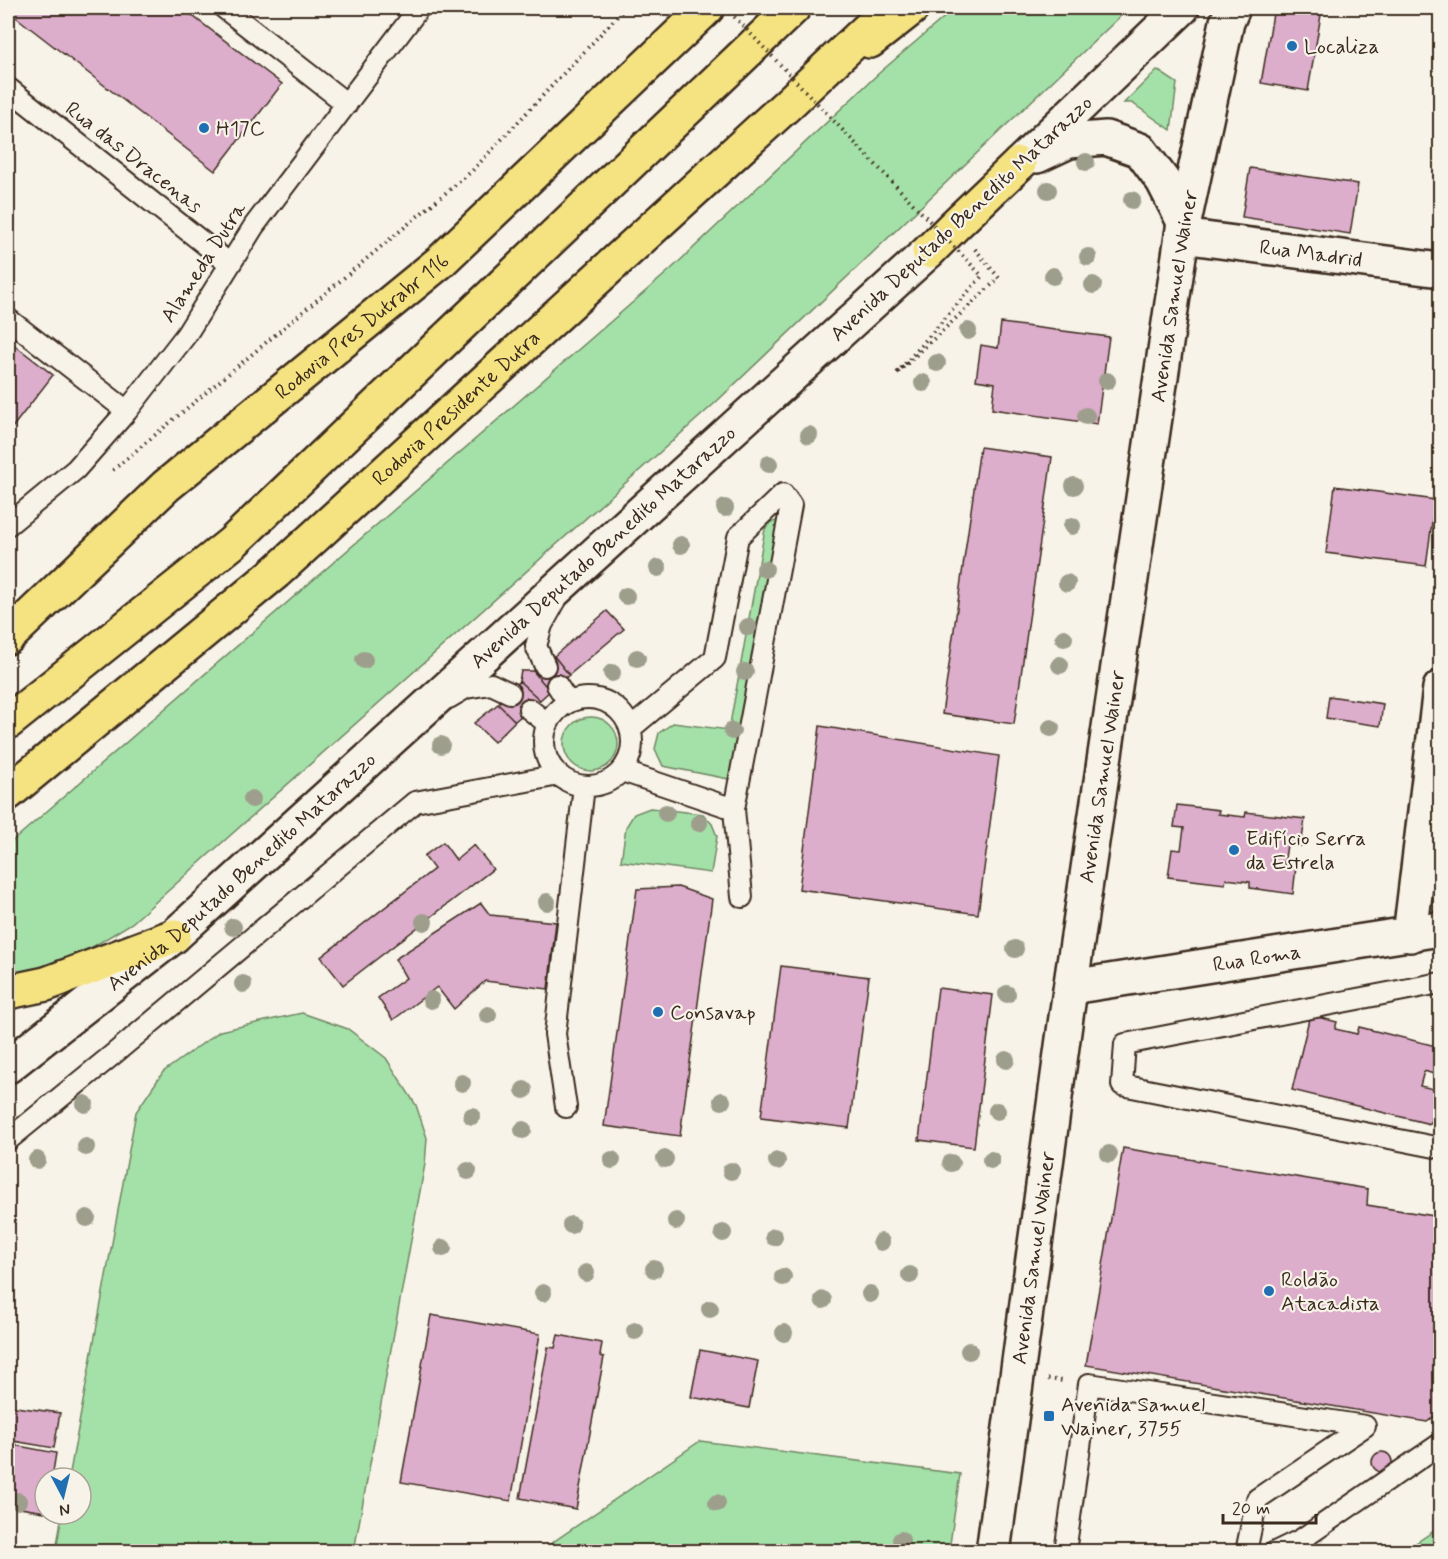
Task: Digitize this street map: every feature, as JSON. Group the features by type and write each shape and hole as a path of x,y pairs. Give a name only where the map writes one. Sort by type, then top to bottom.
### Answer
{"main road":[{"name":"Rodovia Pres Dutrabr 116","path":"8,637 166,486 440,262 708,8"},
{"path":"8,722 232,543 793,8"},
{"name":"Rodovia Presidente Dutra","path":"8,793 276,572 786,106 890,8"},
{"path":"786,106 912,8"},
{"name":"Avenida Deputado Benedito Matarazzo","path":"8,1066 174,936 930,251 1182,8"},
{"name":"Avenida Samuel Wainer","path":"993,1551 1071,987 1183,229 1227,22 1233,8"},
{"path":"1019,164 1069,141 1106,138 1140,150 1163,181 1183,229"},
{"name":"Rua Madrid","path":"1183,229 1440,270"},
{"path":"1425,932 1440,688"},
{"name":"Rua Roma","path":"1071,987 1425,932"},
{"path":"8,992 46,984 174,936"}],"lane":[{"path":"224,8 347,104"},
{"name":"Alameda Dutra","path":"8,525 76,469 127,411 186,334 254,226 419,8"},
{"name":"Rua das Dracenas","path":"8,88 230,264"},
{"path":"8,319 127,411"},
{"path":"631,728 715,658 738,537 783,494 791,505 734,809 742,897"},
{"path":"545,666 536,646 542,625 567,580"},
{"path":"418,716 466,688 491,684 510,693"},
{"path":"557,685 568,702"},
{"path":"583,698 598,699 612,705 623,715 631,728 633,743 630,758 621,771 598,785 584,786 571,783 559,775 549,763 545,752 544,738 547,723 568,702 583,698"},
{"path":"529,709 547,723"},
{"path":"621,771 734,809"},
{"path":"8,1140 415,802 559,775"},
{"path":"566,1107 555,1034 584,786"},
{"path":"1440,983 1125,1044 1122,1085 1440,1148"},
{"path":"1065,1551 1089,1384 1365,1426 1257,1499 1246,1551"},
{"path":"1275,1551 1302,1539 1440,1444"}],"path":[{"path":"108,473 472,171 625,8"},
{"path":"726,8 982,276 896,374 999,278"},
{"path":"1018,1375 1089,1384"}],"green space":[{"path":"955,8 1129,8 714,404 132,923 68,962 8,975 8,845 670,270 878,74"},
{"path":"1157,70 1177,83 1171,130 1132,103 1124,103"},
{"path":"778,521 734,780 663,766 655,749 659,733 673,723 729,730 765,529 771,522"},
{"path":"586,717 596,717 606,721 614,729 618,744 614,759 606,767 596,771 586,771 576,767 568,759 564,749 564,739 568,729 576,721"},
{"path":"650,808 703,814 712,824 717,836 711,873 621,861 626,827 634,814"},
{"path":"302,1013 348,1029 386,1058 416,1105 427,1138 425,1164 354,1551 58,1551 60,1526 93,1526 93,1466 71,1466 136,1112 163,1072 220,1031"},
{"path":"700,1441 960,1474 949,1551 540,1551"},
{"path":"1440,1527 1440,1551 1404,1551"}],"building":[{"name":"H17C","path":"8,8 182,8 282,84 215,171 8,11"},
{"name":"Localiza","path":"1274,8 1322,9 1308,91 1261,83"},
{"path":"1250,168 1358,184 1350,234 1242,217"},
{"path":"1001,323 1109,337 1097,424 992,409 995,383 976,380 981,345 998,348"},
{"path":"8,340 53,375 8,433"},
{"path":"980,447 1052,457 1014,724 942,714"},
{"path":"1335,486 1435,500 1426,566 1326,553"},
{"path":"607,611 624,629 569,675 554,656"},
{"path":"554,656 569,675 550,691 533,671"},
{"path":"521,671 533,671 550,691 540,700 519,681"},
{"path":"519,681 540,700 515,721 498,704"},
{"path":"1329,696 1383,704 1380,726 1326,718"},
{"path":"498,704 515,721 494,742 474,723"},
{"path":"820,726 999,756 978,914 799,889"},
{"name":"Edifício Serra da Estrela","path":"1177,805 1219,810 1218,814 1245,817 1246,812 1305,819 1301,846 1287,845 1284,865 1296,866 1293,894 1250,888 1250,882 1226,879 1225,884 1168,877 1172,849 1181,850 1184,828 1174,827"},
{"path":"443,842 456,860 474,845 493,869 343,985 321,957 434,869 424,856"},
{"name":"Consavap","path":"678,887 712,899 680,1136 604,1126 637,889"},
{"path":"481,903 490,915 556,922 548,989 485,981 454,1009 437,987 393,1020 378,998 406,978 395,959"},
{"path":"781,966 869,977 849,1128 761,1117"},
{"path":"938,988 993,995 974,1147 919,1140"},
{"path":"1310,1015 1337,1022 1335,1029 1357,1034 1359,1027 1440,1047 1440,1076 1424,1071 1420,1086 1438,1090 1430,1124 1292,1090"},
{"name":"Roldão Atacadista","path":"1123,1148 1368,1189 1367,1205 1440,1217 1440,1412 1427,1422 1086,1365"},
{"path":"431,1315 540,1334 511,1501 401,1482"},
{"path":"558,1335 602,1343 600,1356 604,1357 576,1509 520,1498 548,1347 555,1348"},
{"path":"700,1350 758,1361 749,1408 691,1397"},
{"path":"8,1406 60,1413 54,1448 8,1440"},
{"path":"8,1444 56,1453 54,1466 33,1466 33,1510 8,1506"},
{"path":"1382,1452 1389,1455 1392,1462 1389,1469 1382,1472 1375,1469 1372,1462 1375,1455"}],"place":[{"name":"Localiza","path":"1292,46"},
{"name":"H17C","path":"204,128"},
{"name":"Edifício Serra da Estrela","path":"1234,850"},
{"name":"Consavap","path":"658,1012"},
{"name":"Roldão Atacadista","path":"1269,1291"},
{"name":"Avenida Samuel Wainer, 3755","path":"1049,1416"}]}
